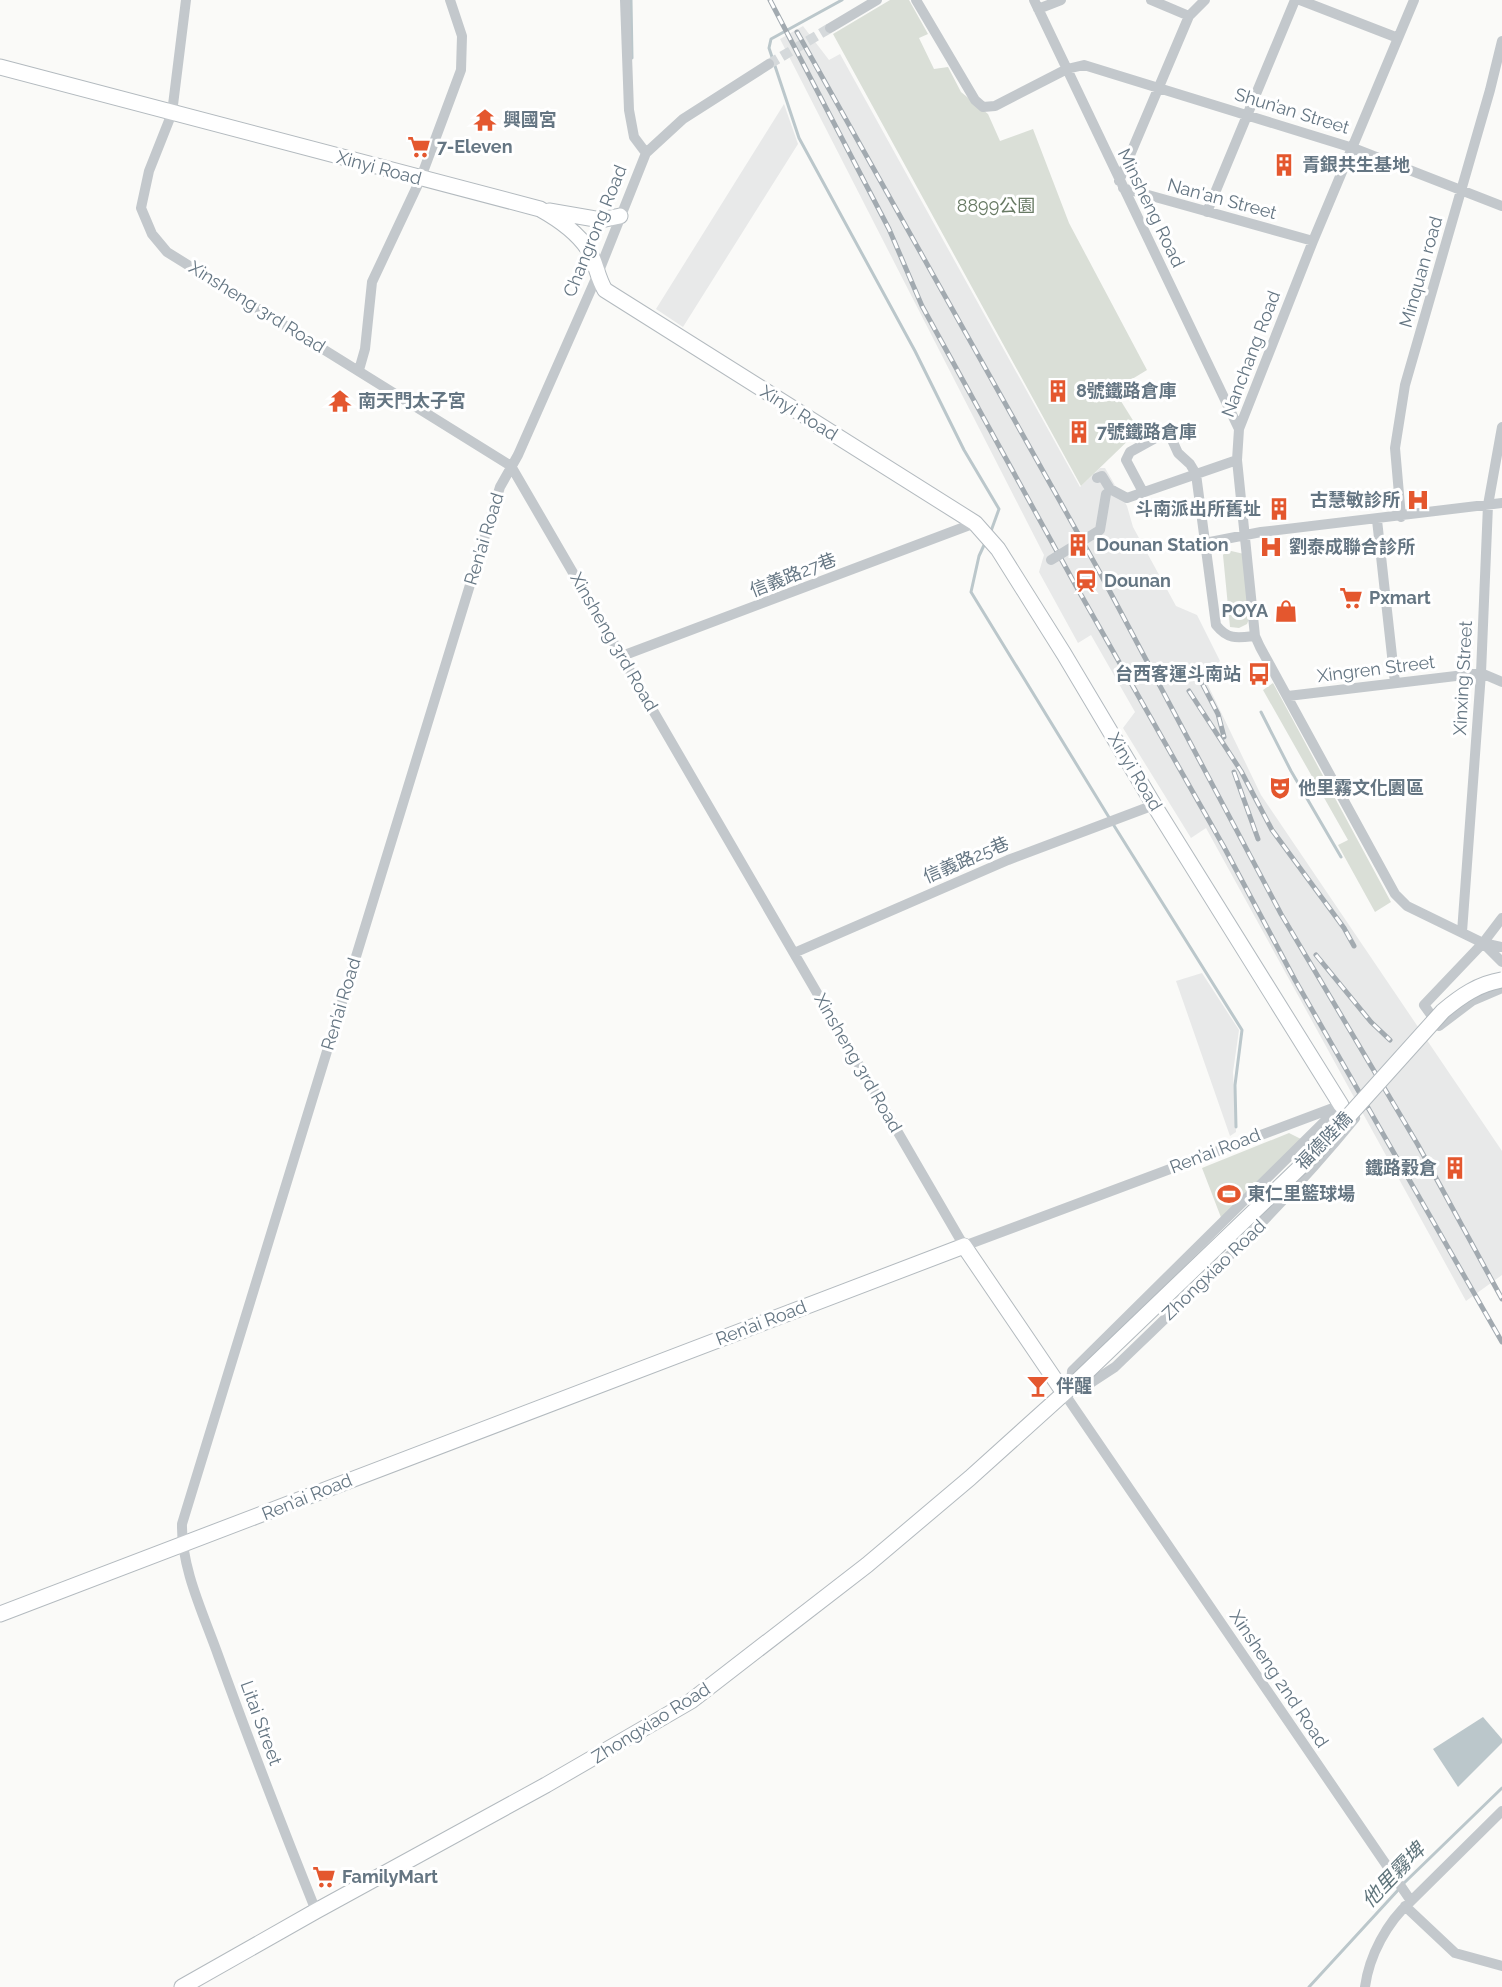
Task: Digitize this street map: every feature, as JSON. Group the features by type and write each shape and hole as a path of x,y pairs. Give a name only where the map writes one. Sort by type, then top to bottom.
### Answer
{"main road":[{"name":"Xinyi Road","path":"0,67 420,180 540,209 569,228 589,250 597,276 605,290 666,331 975,524 998,549 1010,568 1341,1105"},
{"path":"540,209 601,220 620,216"},
{"name":"福德陸橋","path":"1068,1390 1318,1150 1443,1011 1462,994 1489,982 1502,980"},
{"name":"Ren’ai Road","path":"0,1614 182,1544 271,1513 364,1473 964,1246"},
{"name":"Xinsheng 3rd Road","path":"964,1246 1068,1390"},
{"name":"Zhongxiao Road","path":"183,1987 316,1911 556,1780 691,1701 867,1565 970,1478 1068,1390"}],"street":[{"name":"Xinsheng 3rd Road","path":"186,0 172,113 159,142 142,196 141,208 152,234 167,252 511,466 964,1246"},
{"path":"359,370 365,349 372,282 420,180 443,124 462,64 460,23 450,0"},
{"name":"Changrong Road","path":"511,466 597,276 646,153 634,137 629,110 625,0"},
{"path":"830,28 877,0"},
{"path":"916,0 975,100 983,107 995,106 1067,69"},
{"path":"1036,4 1061,0"},
{"path":"1151,0 1189,16"},
{"path":"1121,185 1189,16 1205,0"},
{"path":"1207,212 1295,0"},
{"path":"1300,0 1398,38"},
{"name":"Nanchang Road","path":"1414,0 1313,241 1239,429 1237,460 1247,535 1255,636 1395,894 1407,906 1483,943"},
{"name":"Minsheng Road","path":"1036,4 1239,429"},
{"name":"Minquan road","path":"1401,517 1395,448 1405,385 1462,190 1502,41"},
{"path":"646,153 683,118 769,64"},
{"name":"Shun’an Street","path":"1067,69 1084,65 1353,147 1502,206"},
{"name":"Nan'an Street","path":"1121,185 1207,212 1313,241"},
{"name":"Xinxing Street","path":"1462,932 1481,673 1488,505 1502,427"},
{"path":"1143,492 1125,460 1130,452 1168,430 1178,453 1190,464 1196,474 1216,625 1224,636 1230,638 1255,636"},
{"path":"1097,478 1102,476 1110,489 1127,498 1237,460"},
{"name":"Ren’ai Road","path":"182,1544 182,1524 280,1202 500,487 511,466"},
{"path":"1051,560 1100,530 1106,494"},
{"path":"1206,543 1247,535 1502,504"},
{"path":"1377,520 1395,683"},
{"name":"信義路27巷","path":"622,656 975,524"},
{"name":"Xingren Street","path":"1288,696 1481,673 1502,682"},
{"name":"信義路25巷","path":"794,953 1008,860 1154,805"},
{"path":"1502,918 1483,943 1424,1005 1439,1026 1472,1001 1502,988"},
{"path":"1483,943 1502,947"},
{"path":"1483,943 1502,962"},
{"name":"Ren’ai Road","path":"964,1246 1341,1105"},
{"name":"Zhongxiao Road","path":"1341,1105 1355,1118 1316,1167 1255,1231 1114,1367 1089,1384 1068,1390 1072,1371 1341,1105"},
{"name":"Xinsheng 2nd Road","path":"1068,1390 1408,1903 1455,1953 1502,1966"},
{"name":"Litai Street","path":"182,1544 244,1727 316,1911"},
{"path":"1365,1987 1368,1969 1376,1950 1408,1903 1502,1811"}],"shaded area":[{"path":"803,26 829,60 840,54 1080,487 1100,468 1105,468 1127,506 1133,527 1176,606 1197,615 1220,661 1204,677 1261,795 1502,1151 1502,1275 1466,1301 1206,828 1191,838 1123,728 1135,712 1091,635 1078,643 1039,572 1044,555 780,39"},
{"path":"784,104 798,144 683,327 656,309"},
{"path":"1202,973 1239,1030 1233,1072 1236,1132 1230,1136 1176,981"},
{"path":"1483,1717 1502,1739 1502,1743 1458,1787 1433,1749"}],"green space":[{"name":"8899公園","path":"890,0 909,0 928,34 919,38 934,69 948,67 961,92 988,114 1000,141 1033,129 1069,223 1147,370 1114,390 1139,430 1081,486 833,34"},
{"path":"1227,550 1244,554 1249,619 1247,624 1239,628 1230,627 1223,555"},
{"path":"1273,683 1391,902 1375,912 1338,845 1348,840 1263,690"},
{"name":"東仁里籃球場","path":"1289,1133 1301,1139 1222,1220 1202,1168"}],"waterway":[{"path":"631,0 632,58"},
{"path":"842,0 771,39 769,48 799,138 915,351 964,450 999,509 991,531"},
{"path":"985,543 979,556 971,592 1110,819"},
{"path":"1261,712 1291,771 1341,857"},
{"path":"1113,824 1242,1030 1235,1085 1236,1127"},
{"name":"他里霧埤","path":"1403,1884 1502,1788"},
{"name":"他里霧埤","path":"1309,1987 1399,1889"}],"tunnel":[{"path":"769,64 830,28"}],"railway":[{"path":"770,0 889,229 922,306 1076,586 1224,847 1295,980 1502,1342"},
{"path":"797,32 1099,571 1281,914 1418,1145 1502,1299"},
{"path":"1203,685 1218,714 1224,737"},
{"path":"1189,691 1241,771 1272,830 1344,928 1354,946"},
{"path":"1234,772 1258,839"},
{"path":"1316,955 1371,1022 1390,1040"}],"place":[{"name":"興國宮","path":"485,120"},
{"name":"7-Eleven","path":"419,147"},
{"name":"青銀共生基地","path":"1284,165"},
{"name":"8號鐵路倉庫","path":"1058,391"},
{"name":"南天門太子宮","path":"340,401"},
{"name":"7號鐵路倉庫","path":"1079,432"},
{"name":"古慧敏診所","path":"1418,500"},
{"name":"斗南派出所舊址","path":"1279,509"},
{"name":"Dounan Station","path":"1078,545"},
{"name":"劉泰成聯合診所","path":"1271,547"},
{"name":"Dounan","path":"1086,581"},
{"name":"Pxmart","path":"1351,598"},
{"name":"POYA","path":"1286,611"},
{"name":"台西客運斗南站","path":"1259,674"},
{"name":"他里霧文化園區","path":"1280,788"},
{"name":"鐵路穀倉","path":"1455,1168"},
{"name":"東仁里籃球場","path":"1229,1194"},
{"name":"伴醒","path":"1038,1386"},
{"name":"FamilyMart","path":"324,1877"}]}
